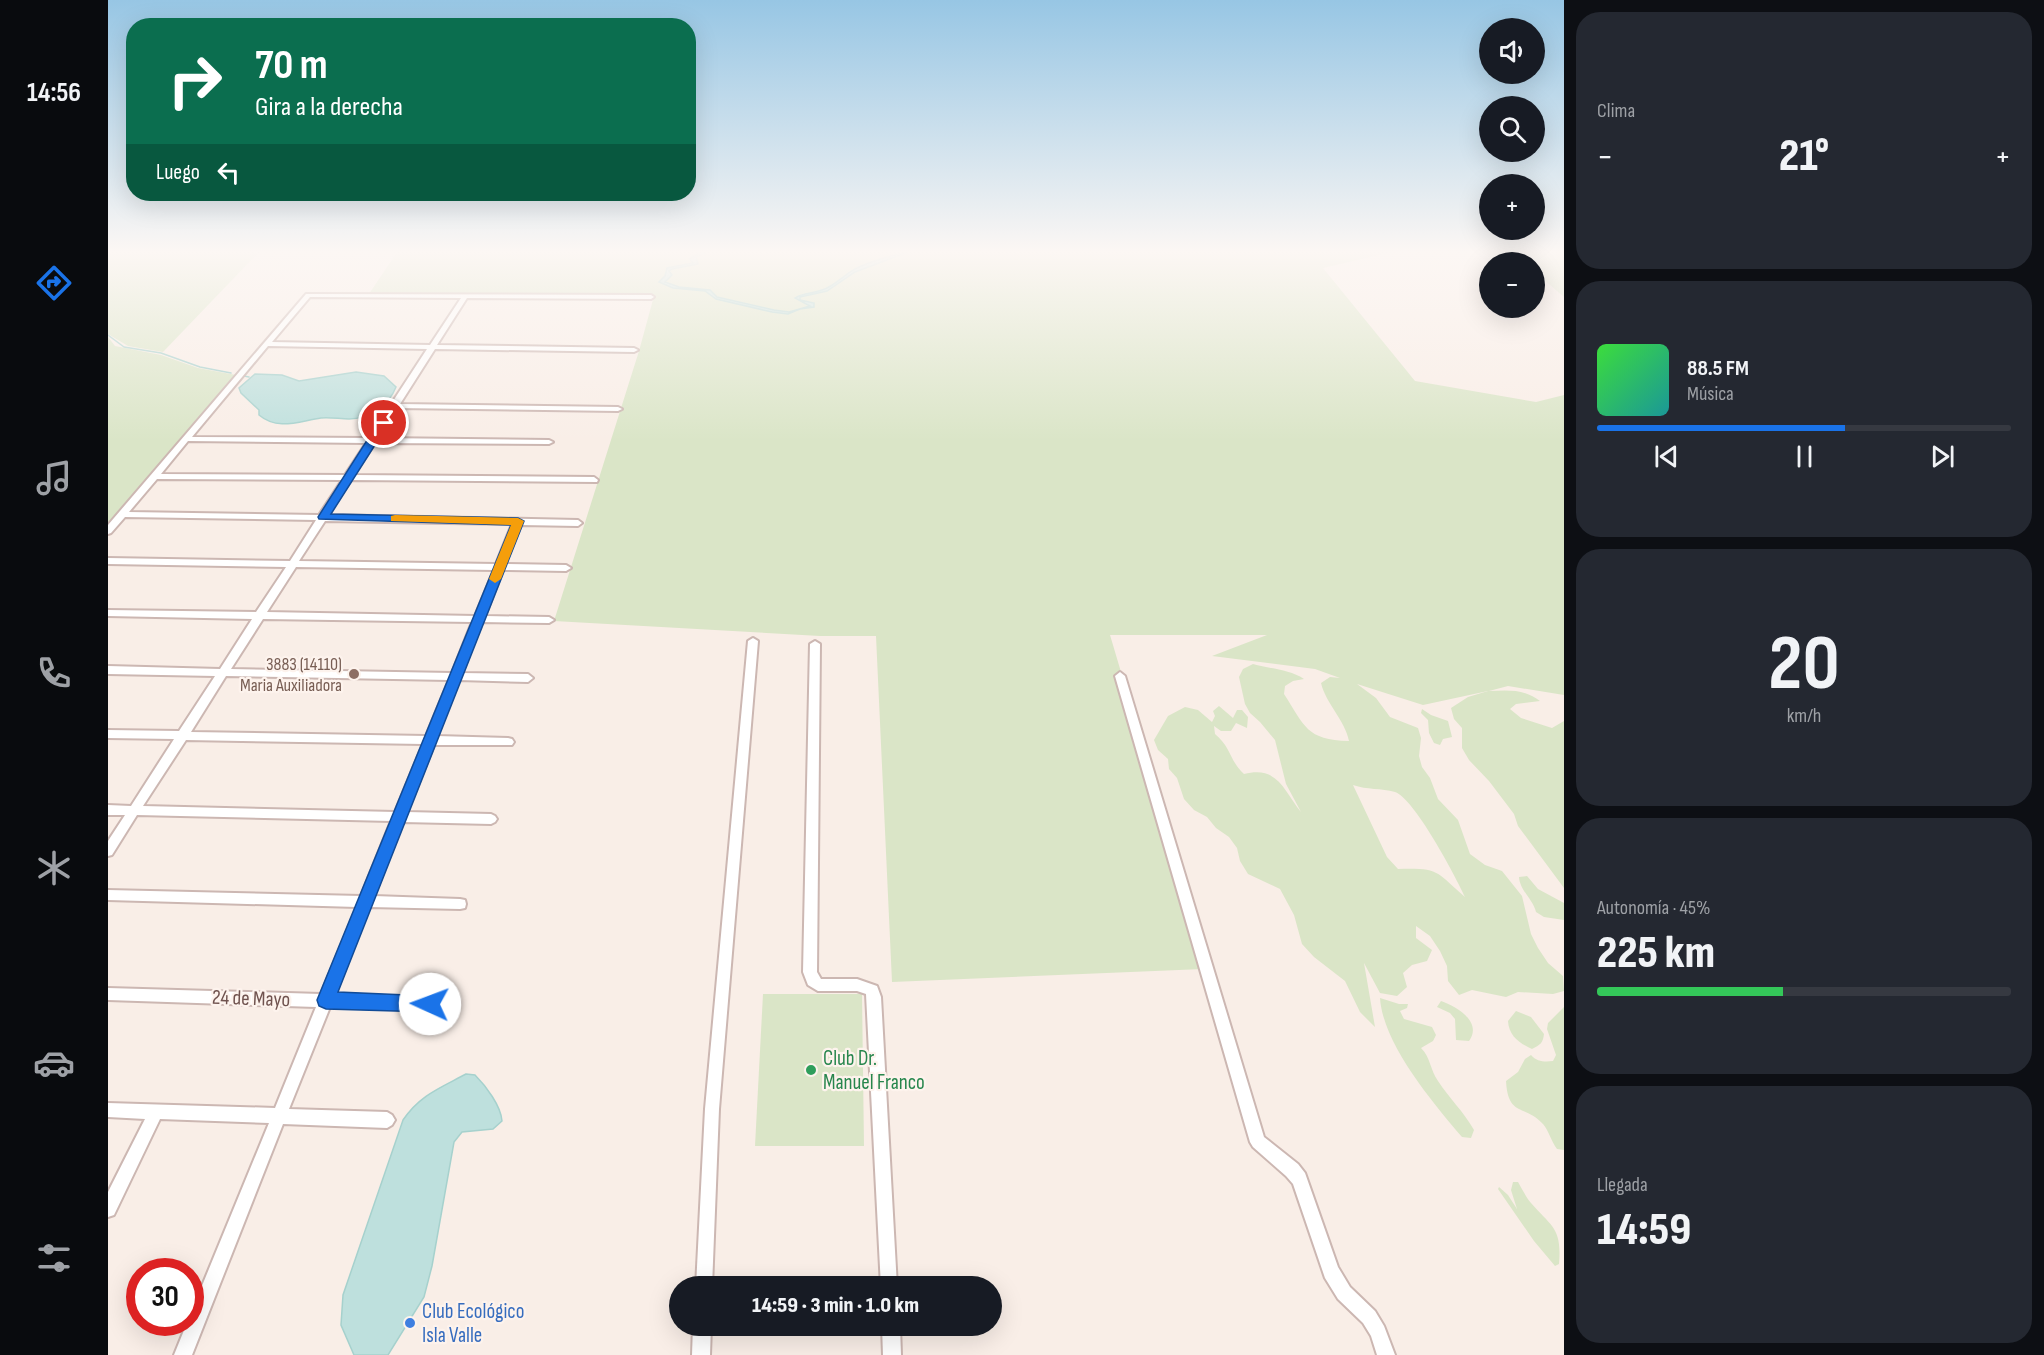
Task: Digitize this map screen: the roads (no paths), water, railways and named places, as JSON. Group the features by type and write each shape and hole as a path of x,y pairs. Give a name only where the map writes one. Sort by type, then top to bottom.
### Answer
{"street":[{"path":"108,531 290,315"},
{"path":"108,851 453,315"},
{"path":"266,344 634,350"},
{"path":"395,406 618,409"},
{"path":"186,439 549,442"},
{"path":"154,476 594,480"},
{"path":"122,514 578,523"},
{"path":"183,1355 518,521"},
{"path":"108,561 566,568"},
{"path":"108,613 549,620"},
{"path":"704,1276 712,1109 753,641"},
{"path":"815,644 810,972 813,981 818,985 864,986 872,990 874,997 888,1276"},
{"path":"108,670 528,678"},
{"path":"1120,676 1256,1137 1258,1142 1292,1170 1299,1179 1331,1272 1344,1293 1368,1317 1378,1332 1386,1355"},
{"path":"108,734 508,742"},
{"path":"108,810 491,819"},
{"path":"108,895 460,904"},
{"name":"24 de Mayo","path":"108,994 430,1004"},
{"path":"108,1110 387,1120"},
{"path":"108,1209 156,1112"},
{"path":"701,1355 702,1336"},
{"path":"891,1336 892,1355"}],"water":[{"path":"356,372 384,376 396,387 389,400 364,417 324,418 289,424 274,423 259,415 259,410 241,393 239,388 255,374 282,375 299,381"},
{"path":"466,1074 475,1075 488,1090 499,1109 502,1121 493,1129 462,1132 454,1142 432,1266 424,1297 388,1355 354,1355 341,1325 343,1295 403,1120 424,1098"}],"waterway":[{"path":"108,335 124,347 161,353 200,367 231,373"},
{"path":"244,376 249,377"}],"place":[{"name":"3883 (14110) Maria Auxiliadora","path":"354,674"},
{"name":"Club Dr. Manuel Franco","path":"811,1070"},
{"name":"Club Ecológico Isla Valle","path":"410,1323"}]}
